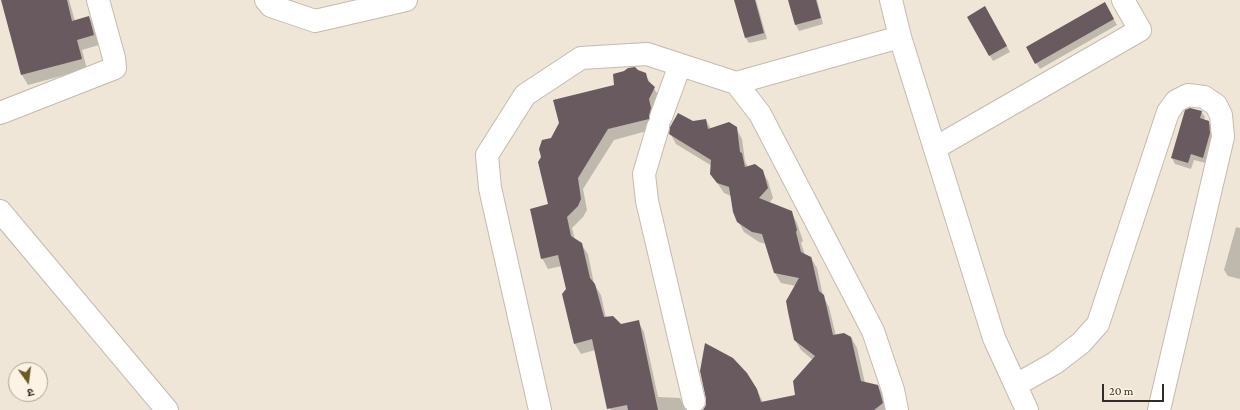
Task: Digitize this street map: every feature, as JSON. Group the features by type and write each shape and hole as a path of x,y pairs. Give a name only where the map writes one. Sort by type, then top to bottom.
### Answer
{"street":[{"path":"0,113 115,68 114,58 98,0"},
{"path":"266,0 271,6 315,22 406,0"},
{"path":"890,0 900,37 994,338 1027,410"},
{"path":"935,148 1140,30 1123,0"},
{"path":"540,410 490,188 487,155 525,95 581,58 647,54 736,83 900,37"},
{"path":"680,65 644,174 647,202 694,401"},
{"path":"736,83 760,114 873,331 894,390 897,410"},
{"path":"1016,385 1055,363 1081,343 1098,324 1168,112 1176,101 1188,95 1204,96 1216,105 1221,115 1223,136 1159,410"},
{"path":"0,211 8,233 167,410"}],"building":[{"path":"1,0 67,0 72,21 89,16 94,35 77,40 82,59 21,75"},
{"path":"734,0 755,0 764,33 745,38"},
{"path":"788,0 816,0 821,18 795,25"},
{"path":"1105,2 1114,19 1035,64 1026,47"},
{"path":"985,6 1007,46 989,56 967,17"},
{"path":"635,67 646,73 648,81 655,87 649,99 651,108 649,119 608,129 578,178 581,199 578,206 567,217 571,236 582,243 590,278 595,284 604,317 613,316 621,324 639,320 658,410 628,410 627,405 607,409 592,339 574,344 562,294 566,289 558,255 541,259 530,209 548,204 538,162 541,157 539,149 542,140 551,138 559,123 553,100 614,85 613,74"},
{"path":"1190,108 1202,111 1200,118 1209,121 1210,133 1203,158 1191,154 1188,163 1171,158 1185,110"},
{"path":"678,113 693,121 706,119 708,129 729,122 737,127 740,152 742,153 745,167 755,164 763,170 768,188 759,198 792,211 801,252 811,256 819,291 824,295 833,335 844,333 851,337 861,381 878,385 883,403 874,410 703,410 706,405 706,399 700,371 705,343 733,358 747,373 757,389 761,402 795,395 793,381 815,356 794,340 788,312 786,301 799,278 774,273 762,234 752,232 737,222 733,212 729,187 717,183 710,174 711,160 669,134 670,127"}]}
